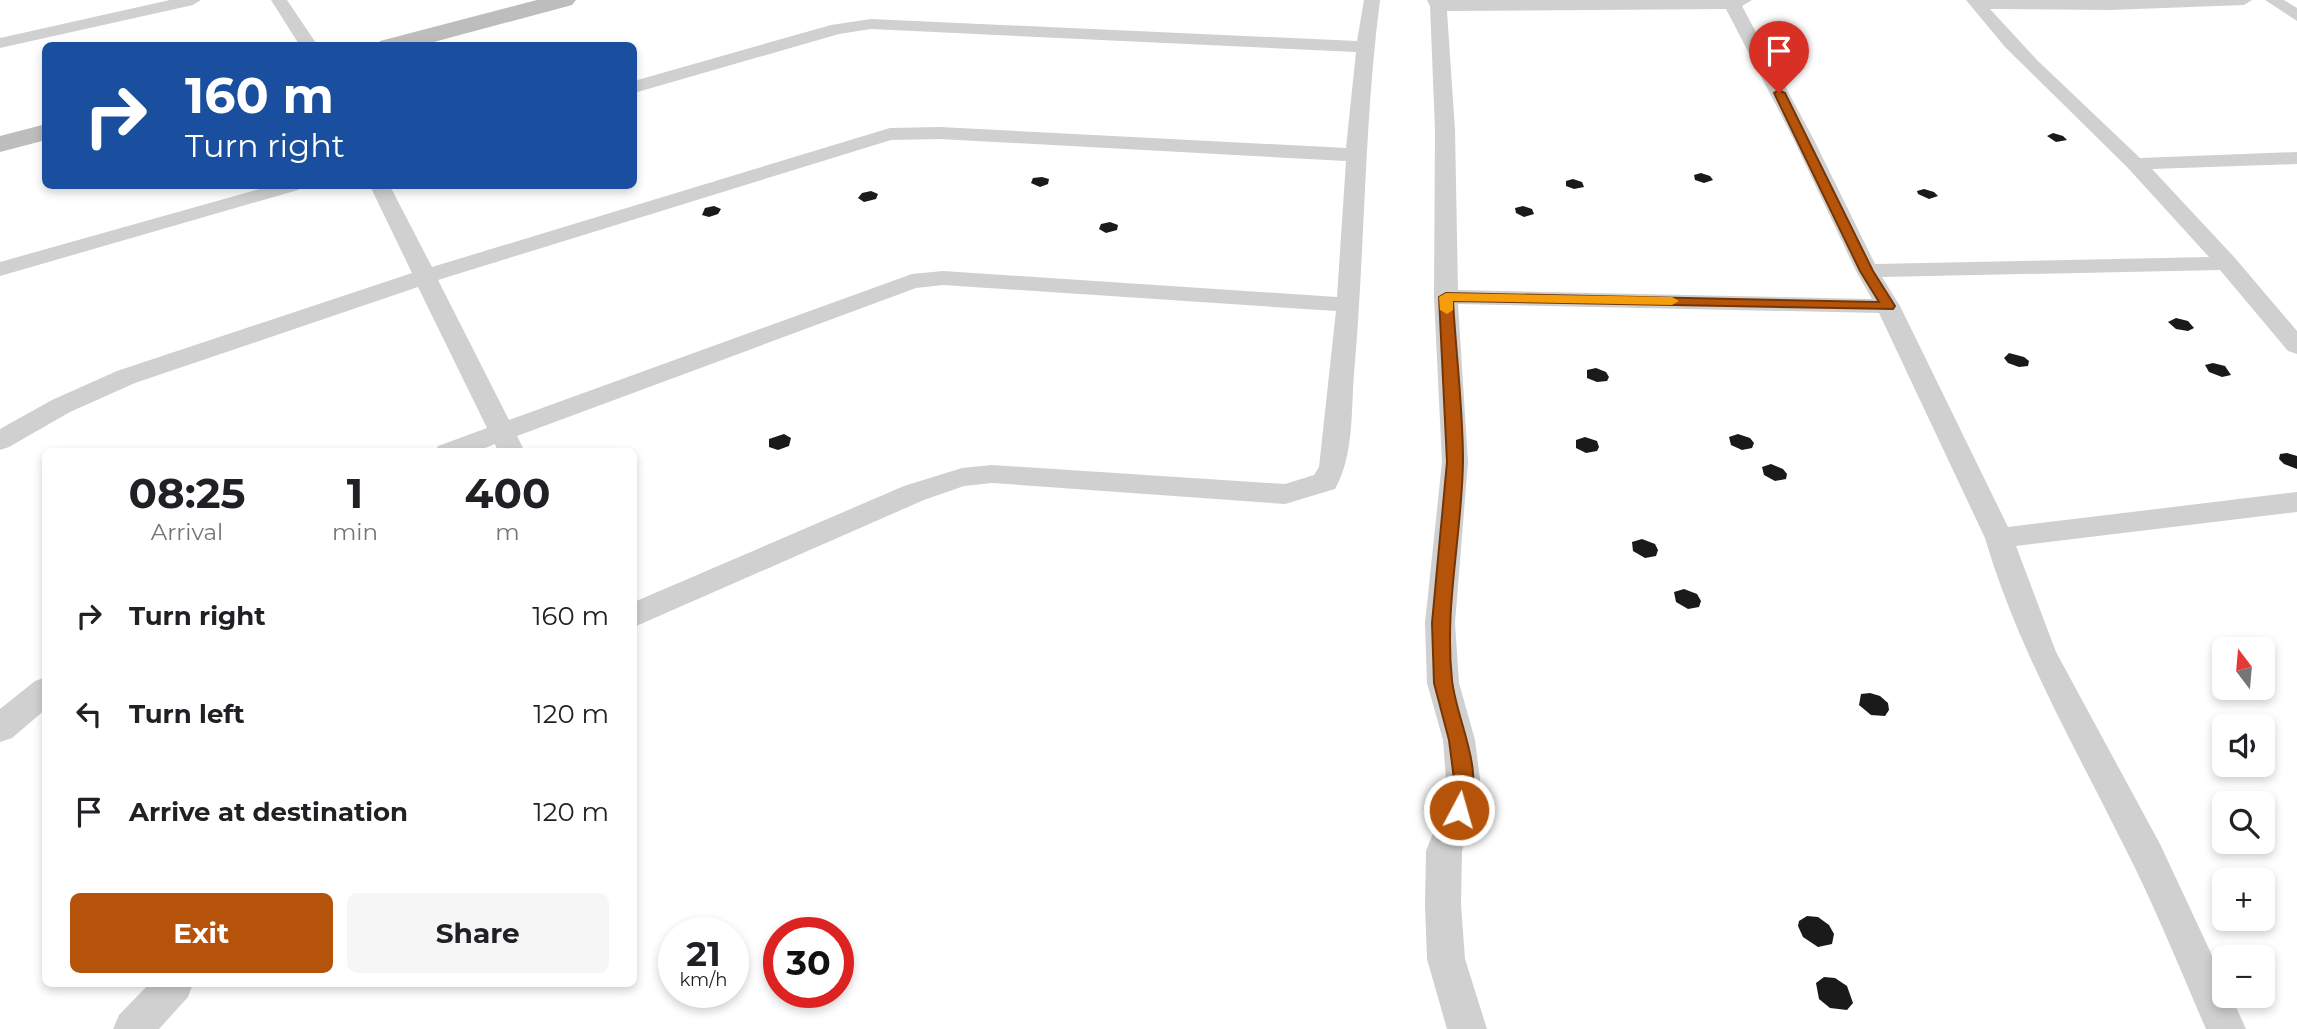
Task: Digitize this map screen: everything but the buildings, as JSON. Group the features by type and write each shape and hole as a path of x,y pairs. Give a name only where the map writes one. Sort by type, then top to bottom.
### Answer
{"street":[{"path":"0,43 193,0"},
{"path":"279,0 306,42"},
{"path":"404,42 564,0"},
{"path":"637,614 914,493 962,477 992,474 1285,494 1309,489 1325,482 1332,467 1348,306 1355,155 1364,47 1372,0"},
{"path":"1975,2 2110,5 2244,0"},
{"path":"2273,0 2297,16"},
{"path":"1467,1029 1446,959 1443,905 1444,851 1459,810 1463,779 1459,740 1443,683 1440,623 1455,462 1446,297 1445,130 1436,3 1735,1 1867,271 1888,306 1999,538 2009,576 2027,624 2057,688 2136,835 2226,1029"},
{"path":"1975,2 2021,53 2135,164 2227,263 2287,322 2297,346"},
{"path":"637,86 837,29 871,24 1364,47"},
{"path":"0,144 42,133"},
{"path":"0,441 70,400 126,377 427,276 890,134 940,133 1355,155"},
{"path":"2135,164 2297,158"},
{"path":"0,269 280,189"},
{"path":"382,189 510,448"},
{"path":"1867,271 2227,263"},
{"path":"456,448 501,429 912,281 943,278 1348,306"},
{"path":"1446,297 1888,306"},
{"path":"1999,538 2297,502"},
{"path":"0,728 42,693"},
{"path":"133,1029 171,987"}],"slow traffic":[{"path":"1447,310 1446,297 1672,301"}],"route":[{"path":"1459,810 1463,779 1459,740 1443,683 1440,623 1455,462 1446,297 1888,306 1867,271 1779,93"}]}
